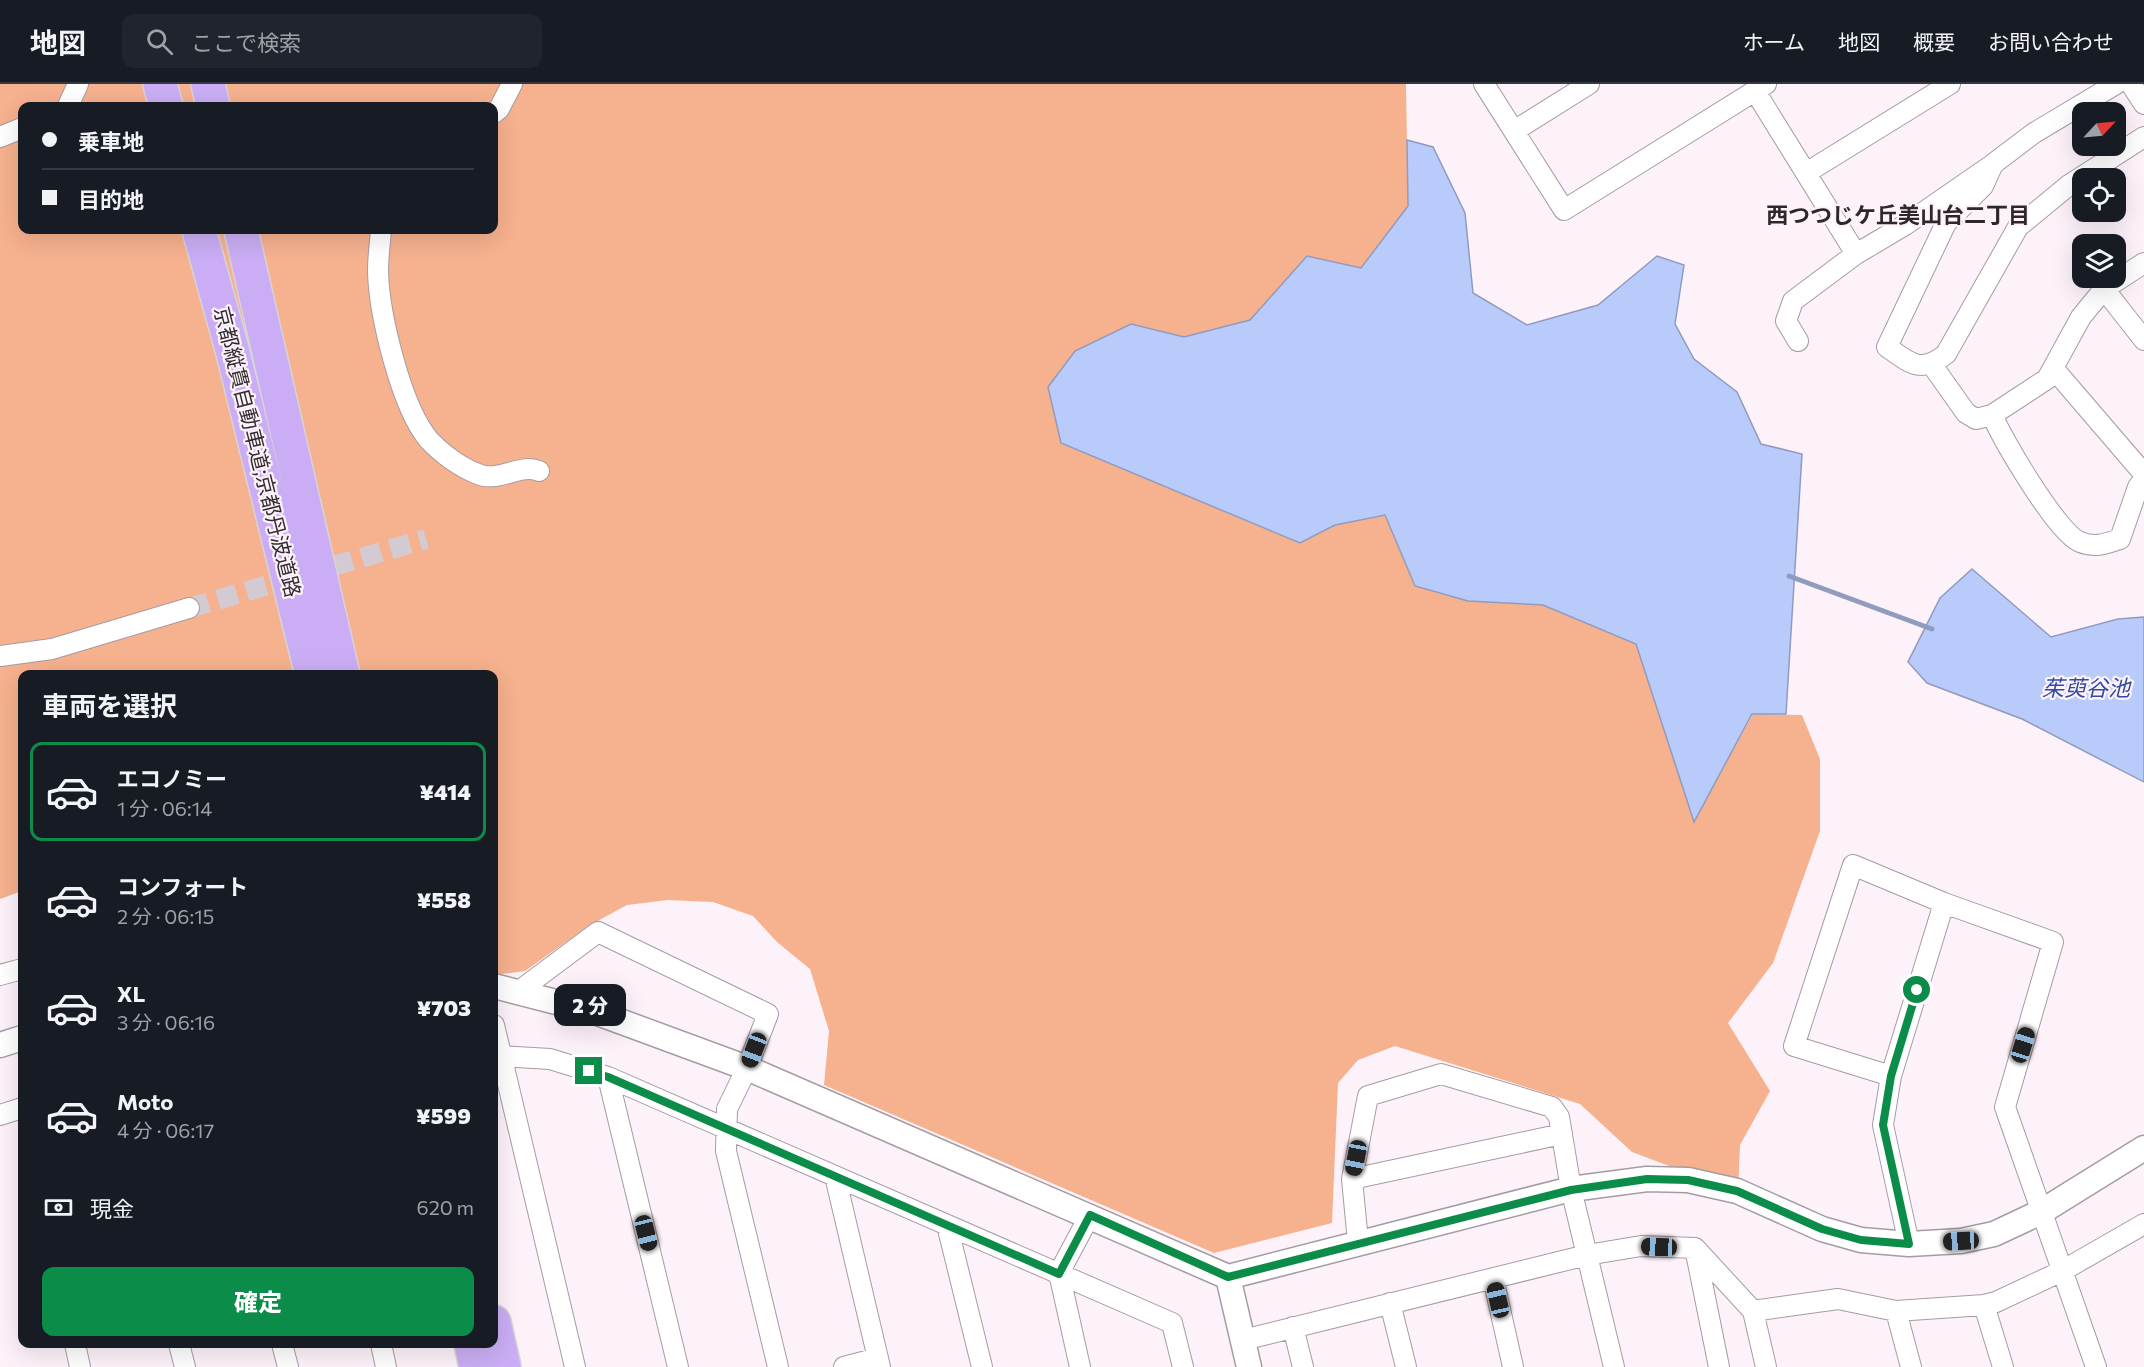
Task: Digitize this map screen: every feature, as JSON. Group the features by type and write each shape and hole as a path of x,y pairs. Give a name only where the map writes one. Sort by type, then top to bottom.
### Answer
{"highway":[{"path":"160,84 165,102"},
{"path":"208,84 212,102"},
{"name":"京都縦貫自動車道;京都丹波道路","path":"201,234 233,353 311,670"},
{"name":"京都縦貫自動車道;京都丹波道路","path":"242,234 342,670"},
{"path":"498,1340 504,1367"},
{"path":"472,1348 476,1367"}],"street":[{"path":"70,102 78,84"},
{"path":"498,110 512,84"},
{"path":"1484,84 1563,210 1761,87 1806,173 1857,254"},
{"path":"1514,131 1589,84"},
{"path":"1806,173 1950,84"},
{"path":"1798,341 1786,321 1793,301 1857,254 1905,225 1993,164 2034,133 2116,84"},
{"path":"2131,84 2144,104"},
{"path":"0,137 18,130"},
{"path":"1993,164 1983,186 1947,223 1887,347 1912,364 1932,365 1946,354 2018,227 2069,185 2144,137"},
{"path":"381,234 378,270 383,314 396,367 415,417 429,439 442,452 476,474 491,478 532,468 539,471"},
{"path":"1932,365 1966,413 1976,419 1992,415 2047,379 2081,317 2104,289 2144,263"},
{"path":"2104,289 2144,340"},
{"path":"2053,368 2144,474"},
{"path":"1992,415 2001,436 2063,529 2079,542 2097,546 2120,539 2138,487 2144,479"},
{"path":"0,656 52,649 189,608"},
{"path":"1891,1076 1794,1046 1853,865 1944,903 2053,942 2005,1107 2096,1367"},
{"path":"1909,1244 1883,1125 1891,1076 1944,903"},
{"path":"519,991 598,932 768,1014 747,1068 727,1109 726,1151 778,1367"},
{"path":"0,975 18,970"},
{"path":"498,987 595,1012 747,1068 1090,1215 1228,1277 1358,1242 1571,1190 1647,1179 1688,1180 1737,1191 1822,1229 1861,1240 1909,1244 1961,1241 1994,1234 2042,1212 2144,1148"},
{"path":"0,1045 18,1039"},
{"path":"498,1043 575,1367"},
{"path":"501,1056 550,1059 608,1077 1172,1323 1183,1367"},
{"path":"1358,1242 1352,1179 1368,1096 1441,1074 1552,1107 1559,1118 1571,1190 1614,1367"},
{"path":"608,1077 678,1367"},
{"path":"1352,1179 1562,1134"},
{"path":"835,1176 879,1363 844,1367"},
{"path":"1080,1367 1059,1274 1090,1215"},
{"path":"947,1225 982,1367"},
{"path":"1753,1311 1838,1299 1896,1311 1984,1305 1996,1302 2142,1232"},
{"path":"1243,1340 1587,1255 1641,1246 1695,1248 1753,1311 1766,1367"},
{"path":"1695,1248 1719,1367"},
{"path":"1228,1277 1249,1367"},
{"path":"1493,1278 1513,1367"},
{"path":"1390,1303 1406,1367"},
{"path":"1984,1305 2002,1367"},
{"path":"1896,1311 1911,1367"},
{"path":"1293,1328 1303,1367"},
{"path":"76,1348 80,1367"},
{"path":"180,1348 185,1367"},
{"path":"283,1348 288,1367"},
{"path":"382,1348 386,1367"}],"shaded area":[{"path":"0,84 1406,84 1408,206 1361,269 1307,256 1250,320 1184,337 1131,324 1061,443 1300,543 1335,525 1385,515 1415,586 1468,601 1543,605 1636,644 1694,821 1753,714 1802,715 1820,759 1820,831 1773,963 1728,1023 1770,1091 1740,1145 1738,1192 1632,1152 1580,1104 1395,1046 1358,1060 1338,1083 1332,1223 1214,1253 824,1085 829,1031 810,969 777,942 753,916 713,902 668,900 627,905 590,925 525,971 498,974 498,670 18,670 18,892 0,899"}],"water":[{"path":"1407,140 1433,147 1465,213 1473,293 1527,325 1598,305 1657,256 1684,265 1675,324 1694,359 1737,392 1761,444 1802,454 1786,714 1752,714 1694,822 1636,644 1543,605 1468,601 1415,586 1385,515 1335,525 1300,543 1061,443 1048,387 1075,351 1131,324 1184,337 1250,320 1307,256 1361,268 1408,206"},
{"name":"茱萸谷池","path":"1972,569 2051,637 2118,619 2144,617 2144,782 2022,719 1927,683 1908,662 1940,598"}],"waterway":[{"path":"1789,576 1932,629"}],"tunnel":[{"path":"189,608 426,539"}],"district":[{"name":"西つつじケ丘美山台二丁目","path":"1898,215"}],"route":[{"path":"589,1071 608,1077 1059,1274 1090,1215 1228,1277 1358,1242 1571,1190 1647,1179 1688,1180 1737,1191 1822,1229 1861,1240 1909,1244 1883,1125 1891,1076 1917,990"}]}
